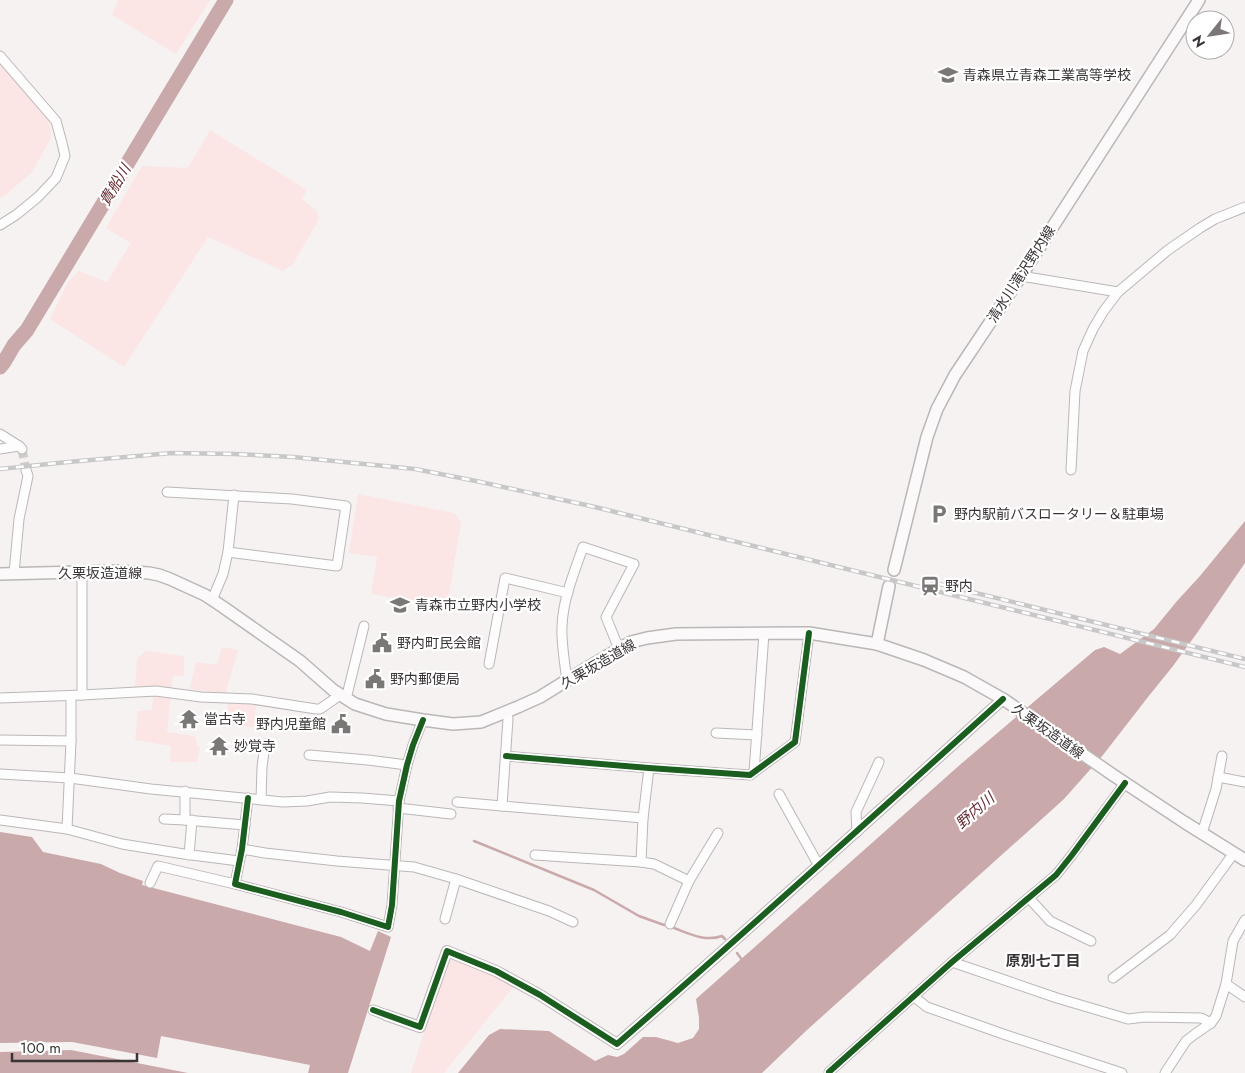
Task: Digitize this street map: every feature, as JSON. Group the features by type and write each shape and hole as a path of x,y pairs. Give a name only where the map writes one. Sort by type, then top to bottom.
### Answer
{"main road":[{"name":"清水川滝沢野内線","path":"894,570 927,437 937,409 955,375 1199,0"},
{"name":"久栗坂造道線","path":"0,574 131,571 159,575 212,600 248,623 300,661 343,697 355,704 386,714 453,724 481,722 507,712 540,697 631,642 646,638 676,634 809,633 877,644 924,660 964,677 1007,702 1105,770 1245,860"},
{"path":"877,644 889,586"}],"street":[{"path":"0,56 56,121 65,156 56,178 38,197 0,225"},
{"path":"1071,470 1075,391 1083,351 1093,329 1118,292 1168,250 1215,219 1245,207"},
{"path":"1021,276 1118,292"},
{"path":"0,434 20,448 0,449"},
{"path":"14,573 19,519 28,476 26,470"},
{"path":"167,492 292,499 346,506 337,566 228,552"},
{"path":"212,600 223,574 228,552 234,495"},
{"path":"567,681 561,629 562,617 583,547 634,564 606,617 619,649"},
{"path":"82,572 82,696"},
{"path":"489,664 505,578 568,593"},
{"path":"0,698 82,696 156,691 252,699 320,709 343,697 364,626"},
{"path":"754,772 764,633"},
{"path":"506,756 750,775 794,742 809,633"},
{"path":"67,829 71,696"},
{"path":"373,1010 420,1027 447,951 496,970 540,995 617,1044 1007,702"},
{"path":"502,806 507,712"},
{"path":"150,883 158,866 341,912 388,927 396,866 399,805 407,765 422,720"},
{"path":"716,733 757,735"},
{"path":"0,740 71,741"},
{"path":"261,800 262,767 266,744"},
{"path":"309,755 407,765"},
{"path":"1202,833 1222,756"},
{"path":"857,832 856,812 879,762"},
{"path":"641,862 643,818 649,768"},
{"path":"0,774 70,778 151,789 283,802 307,801 330,796 362,798 451,814"},
{"path":"1218,777 1245,782"},
{"path":"829,1072 952,962 1056,875 1125,783"},
{"path":"185,791 189,855"},
{"path":"779,794 819,866"},
{"path":"235,884 242,849 248,798"},
{"path":"457,802 643,818"},
{"path":"164,819 245,825"},
{"path":"0,820 67,829 122,844 239,861"},
{"path":"670,924 689,880 718,833"},
{"path":"242,849 336,861 414,867 549,912 573,922"},
{"path":"1113,978 1170,935 1196,905 1234,853"},
{"path":"535,855 654,864 689,880"},
{"path":"445,919 456,880"},
{"path":"1029,898 1050,921 1091,941"},
{"path":"1165,1073 1186,1041 1211,1023 1216,1016 1226,984 1232,941 1243,927"},
{"path":"952,962 1057,998 1128,1018 1201,1018 1211,1023"},
{"path":"1226,984 1245,997"},
{"path":"913,996 927,1007 1122,1073"}],"shaded area":[{"path":"118,0 210,0 176,54 112,15"},
{"path":"0,58 49,119 51,138 32,172 0,198"},
{"path":"210,130 307,190 302,199 317,211 319,219 293,264 283,271 208,237 124,367 50,319 68,282 79,271 107,282 131,243 106,228 142,166 188,168"},
{"path":"358,494 454,513 461,522 447,607 371,594 377,557 349,553"},
{"path":"222,647 238,650 225,694 190,689 196,662 217,665"},
{"path":"146,651 184,656 184,676 173,675 167,732 195,736 197,746 200,746 197,762 170,762 171,746 135,740 138,711 152,710 154,689 135,689 137,659"},
{"path":"228,702 256,704 254,727 227,725"},
{"path":"453,959 502,978 514,986 444,1073 411,1073 447,961"}],"water":[{"name":"野内川","path":"1245,521 1245,563 1173,666 1103,755 1064,799 807,1030 762,1073 458,1073 489,1035 500,1029 549,1031 595,1061 608,1055 617,1057 624,1054 643,1037 656,1037 678,1043 693,1038 699,1029 696,999 962,763 1095,650 1104,647 1120,654 1154,629"},
{"path":"0,832 32,837 43,852 101,864 143,881 142,885 341,937 370,951 378,931 391,937 348,1073 0,1073"}],"pier":[{"path":"161,1036 310,1065 308,1073 188,1073 71,1050 0,1052 0,1043 72,1042 157,1058"}],"waterway":[{"name":"貴船川","path":"0,367 14,345 27,330 226,0"},
{"path":"474,841 594,890 639,916 664,925"},
{"path":"674,928 698,937 716,938 722,936 725,939"},
{"path":"737,953 742,960"}],"tunnel":[{"path":"22,449 26,470"}],"railway":[{"path":"0,469 172,453 293,457 415,469 595,507 1245,667"},
{"path":"923,580 1245,659"}],"cycle path":[{"path":"506,756 750,775 795,742 809,633"},
{"path":"373,1010 420,1027 447,951 496,971 540,995 617,1044 763,916 1003,699"},
{"path":"248,798 242,849 235,884 341,912 388,927 392,905 399,801 407,765 423,720"},
{"path":"829,1072 952,962 1056,875 1125,783"}],"place":[{"name":"青森県立青森工業高等学校","path":"948,75"},
{"name":"野内駅前バスロータリー＆駐車場","path":"939,514"},
{"name":"野内","path":"930,586"},
{"name":"青森市立野内小学校","path":"400,605"},
{"name":"野内町民会館","path":"382,643"},
{"name":"野内郵便局","path":"375,679"},
{"name":"當古寺","path":"189,719"},
{"name":"野内児童館","path":"341,724"},
{"name":"妙覚寺","path":"219,746"}],"district":[{"name":"原別七丁目","path":"1043,961"}]}
